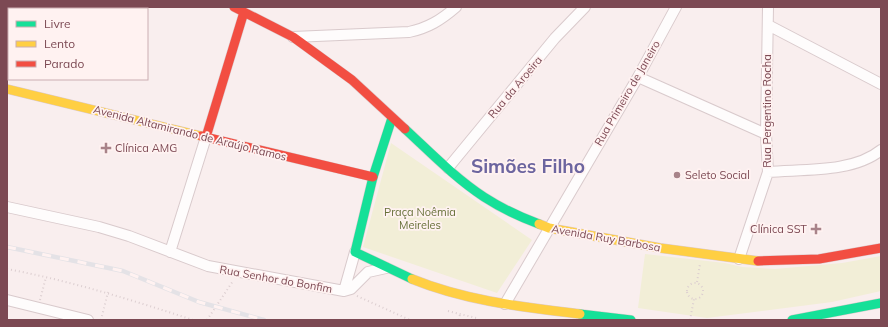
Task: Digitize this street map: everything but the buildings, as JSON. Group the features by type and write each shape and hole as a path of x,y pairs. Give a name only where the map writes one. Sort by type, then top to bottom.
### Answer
{"main road":[{"name":"Avenida Ruy Barbosa","path":"234,7 293,38 352,80 448,168 484,197 521,217 549,228 702,254 760,261 819,259 881,248"},
{"path":"206,137 244,12"},
{"name":"Avenida Altamirando de Araújo Ramos","path":"7,89 373,178"},
{"path":"392,118 373,178 355,252 386,268 431,287 462,295 505,304 631,320"},
{"path":"792,320 836,313 881,303"}],"street":[{"path":"293,38 409,32 426,28 444,18 456,7"},
{"name":"Rua da Aroeira","path":"448,168 555,38 585,7"},
{"name":"Rua Primeiro de Janeiro","path":"505,304 638,77 676,7"},
{"name":"Rua Pergentino Rocha","path":"739,259 768,172 766,134 768,7"},
{"path":"768,26 881,84"},
{"path":"638,77 766,134"},
{"path":"170,252 206,137"},
{"path":"768,172 841,167 858,163 873,157 881,150"},
{"name":"Rua Senhor do Bonfim","path":"7,207 99,227 128,236 208,266 238,273 344,291 355,252"},
{"path":"344,291 352,289 368,272 386,268"},
{"path":"7,300 88,320"}],"path":[{"path":"697,282 702,254"},
{"path":"7,269 46,276 108,292 193,320"},
{"path":"207,320 238,273"},
{"path":"38,308 46,276"},
{"path":"694,299 699,298 703,289 697,282"},
{"path":"694,299 690,297 687,289 692,283 697,282"},
{"path":"344,291 410,320"},
{"path":"101,320 108,292"},
{"path":"690,320 694,299"},
{"path":"448,311 476,318"},
{"path":"459,320 460,314"}],"green space":[{"name":"Praça Noêmia Meireles","path":"391,143 532,240 497,293 363,247"},
{"path":"645,254 725,263 742,267 775,269 842,263 881,256 881,291 832,302 707,318 638,308"}],"railway":[{"path":"7,247 123,271 199,302 264,320"}],"traffic: fast":[{"path":"392,118 373,177 355,252 412,279"},
{"path":"405,129 473,190 504,209 539,224"},
{"path":"792,320 881,303"},
{"path":"580,314 631,320"}],"traffic: slow":[{"path":"7,89 201,136"},
{"path":"539,224 549,228 660,248 758,261"},
{"path":"412,279 432,287 474,298 516,306 580,314"}],"traffic: jam":[{"path":"234,7 293,37 352,80 405,129"},
{"path":"206,137 244,12"},
{"path":"201,136 373,177"},
{"path":"758,261 819,259 881,248"}],"place":[{"name":"Clínica AMG","path":"106,148"},
{"name":"Seleto Social","path":"677,175"},
{"name":"Clínica SST","path":"816,229"}],"district":[{"name":"Simões Filho","path":"528,166"}]}
